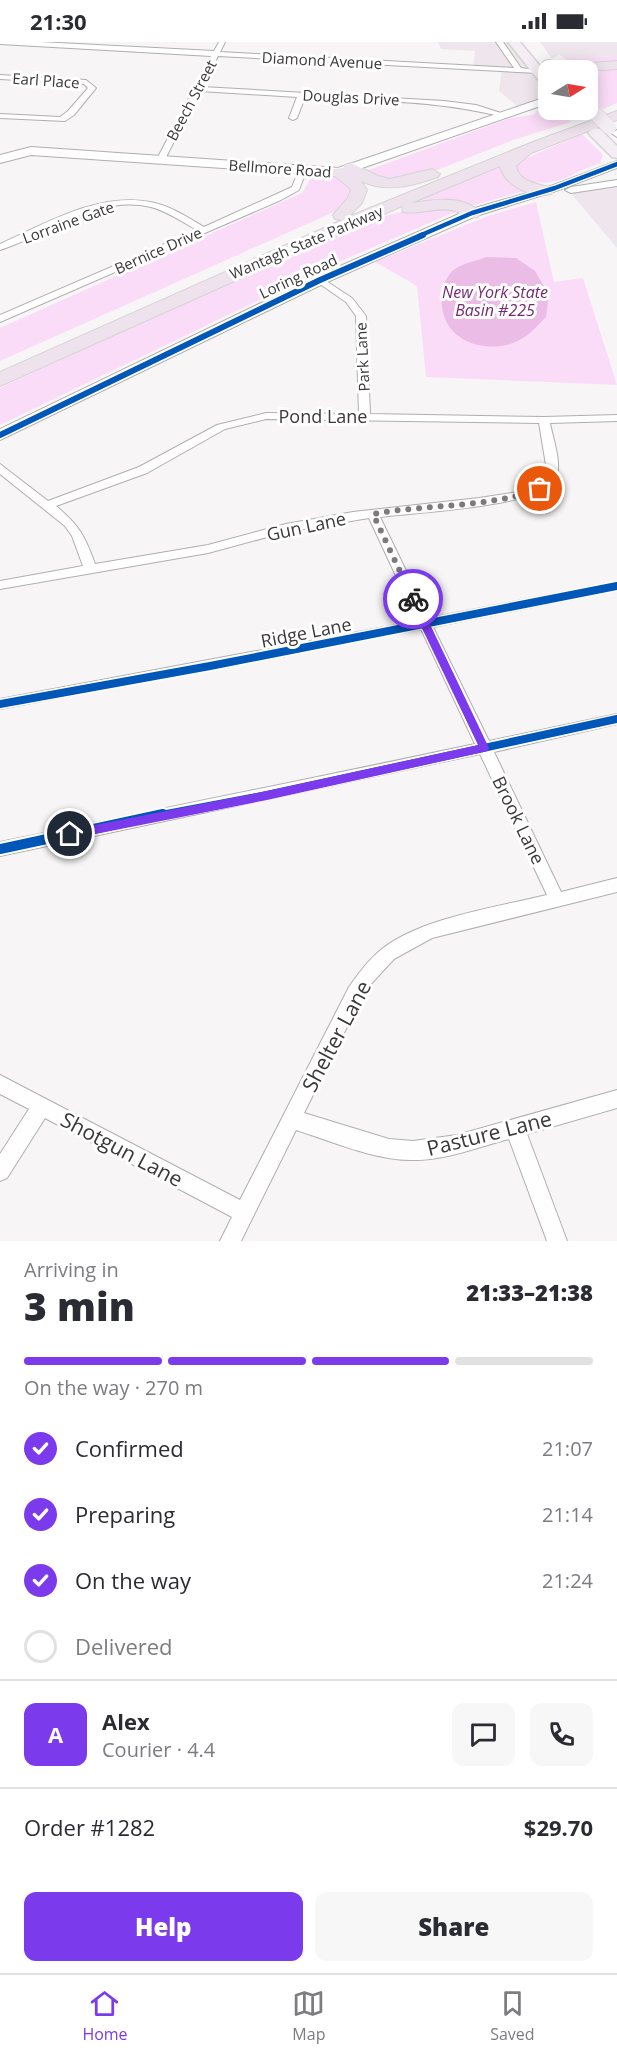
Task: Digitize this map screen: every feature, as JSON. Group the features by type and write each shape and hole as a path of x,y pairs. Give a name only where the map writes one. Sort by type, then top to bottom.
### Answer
{"highway":[{"path":"598,67 617,66"},
{"path":"598,71 617,66"},
{"name":"Wantagh State Parkway","path":"0,380 464,164 617,107"},
{"name":"Wantagh State Parkway","path":"0,369 233,261 525,151 615,129"},
{"path":"525,151 508,165 510,175 519,183 550,189"},
{"path":"345,170 387,184 407,182 464,164"},
{"path":"345,170 358,190 356,200 346,219"},
{"path":"346,219 396,209 434,205 457,206 472,213"}],"main road":[{"path":"514,42 538,60"},
{"name":"Bellmore Road","path":"0,159 31,151 345,170 538,103"},
{"path":"518,110 538,107"},
{"path":"598,115 615,129"},
{"path":"583,120 617,154"}],"street":[{"name":"Diamond Avenue","path":"0,42 519,70 538,66"},
{"name":"Beech Street","path":"160,159 222,42"},
{"path":"499,42 519,70"},
{"name":"Earl Place","path":"0,77 86,82 92,87 84,94 71,114 62,119 0,116"},
{"name":"Douglas Drive","path":"198,88 462,104 503,115"},
{"path":"293,118 302,95"},
{"name":"Loring Road","path":"0,435 320,280 472,213 550,189 617,164"},
{"name":"Bernice Drive","path":"0,319 296,188 303,169"},
{"path":"550,189 569,190 617,183"},
{"name":"Lorraine Gate","path":"0,247 101,207 128,202 160,207 202,230"},
{"name":"Park Lane","path":"320,280 349,300 361,316 364,416"},
{"name":"Pond Lane","path":"48,506 143,470 220,428 266,416 544,420 617,418"},
{"name":"Gun Lane","path":"0,585 208,549 286,528 526,494 540,489 549,481 553,471 544,420"},
{"path":"0,468 69,523 78,535 90,569"},
{"name":"Brook Lane","path":"373,514 557,900"},
{"name":"Ridge Lane","path":"0,704 617,586"},
{"path":"0,849 163,814 267,795 617,719"},
{"name":"Shelter Lane","path":"230,1241 355,993 387,954 428,932 617,885"},
{"name":"Shotgun Lane","path":"0,1084 244,1213"},
{"name":"Pasture Lane","path":"292,1119 389,1149 413,1151 457,1144 617,1099"},
{"path":"0,1171 42,1106"},
{"path":"515,1128 557,1241"}],"shaded area":[{"path":"438,42 510,42 538,79 538,101 519,108 499,91 502,70 473,69 475,51 441,49"},
{"path":"540,42 617,42 617,56 565,58 559,55 552,59"},
{"path":"561,55 565,58 617,56 617,62 598,64 598,60 565,59"},
{"path":"617,68 617,103 603,109 598,104 598,72"},
{"path":"538,110 538,120 569,120 571,122 513,140 412,180 387,181 366,171 510,118 533,115"},
{"path":"582,134 603,155 600,163 552,182 531,182 518,178 513,164"},
{"path":"509,160 524,191 475,205 411,202"},
{"path":"314,173 343,179 353,187 354,197 343,208 0,361 0,328 302,193"},
{"path":"617,185 617,248 568,190"},
{"path":"536,202 554,282 583,278 617,385 426,377 417,286 375,262 488,216"},
{"path":"448,206 457,211 334,264 0,425 0,388 226,283 376,218 410,210"}],"water":[{"name":"New York State Basin #225","path":"486,257 516,258 535,271 549,295 546,317 527,335 513,343 499,346 473,344 452,330 442,308 442,293 452,271"}],"cycle path":[{"path":"0,435 320,280 472,213 555,188 617,164"},
{"path":"0,704 210,666 617,586"},
{"path":"0,849 163,814 267,795 617,719"}],"way so far":[{"path":"413,599 373,514 479,502 526,494 540,489"}],"route":[{"path":"70,834 267,795 484,748 413,599"}]}
